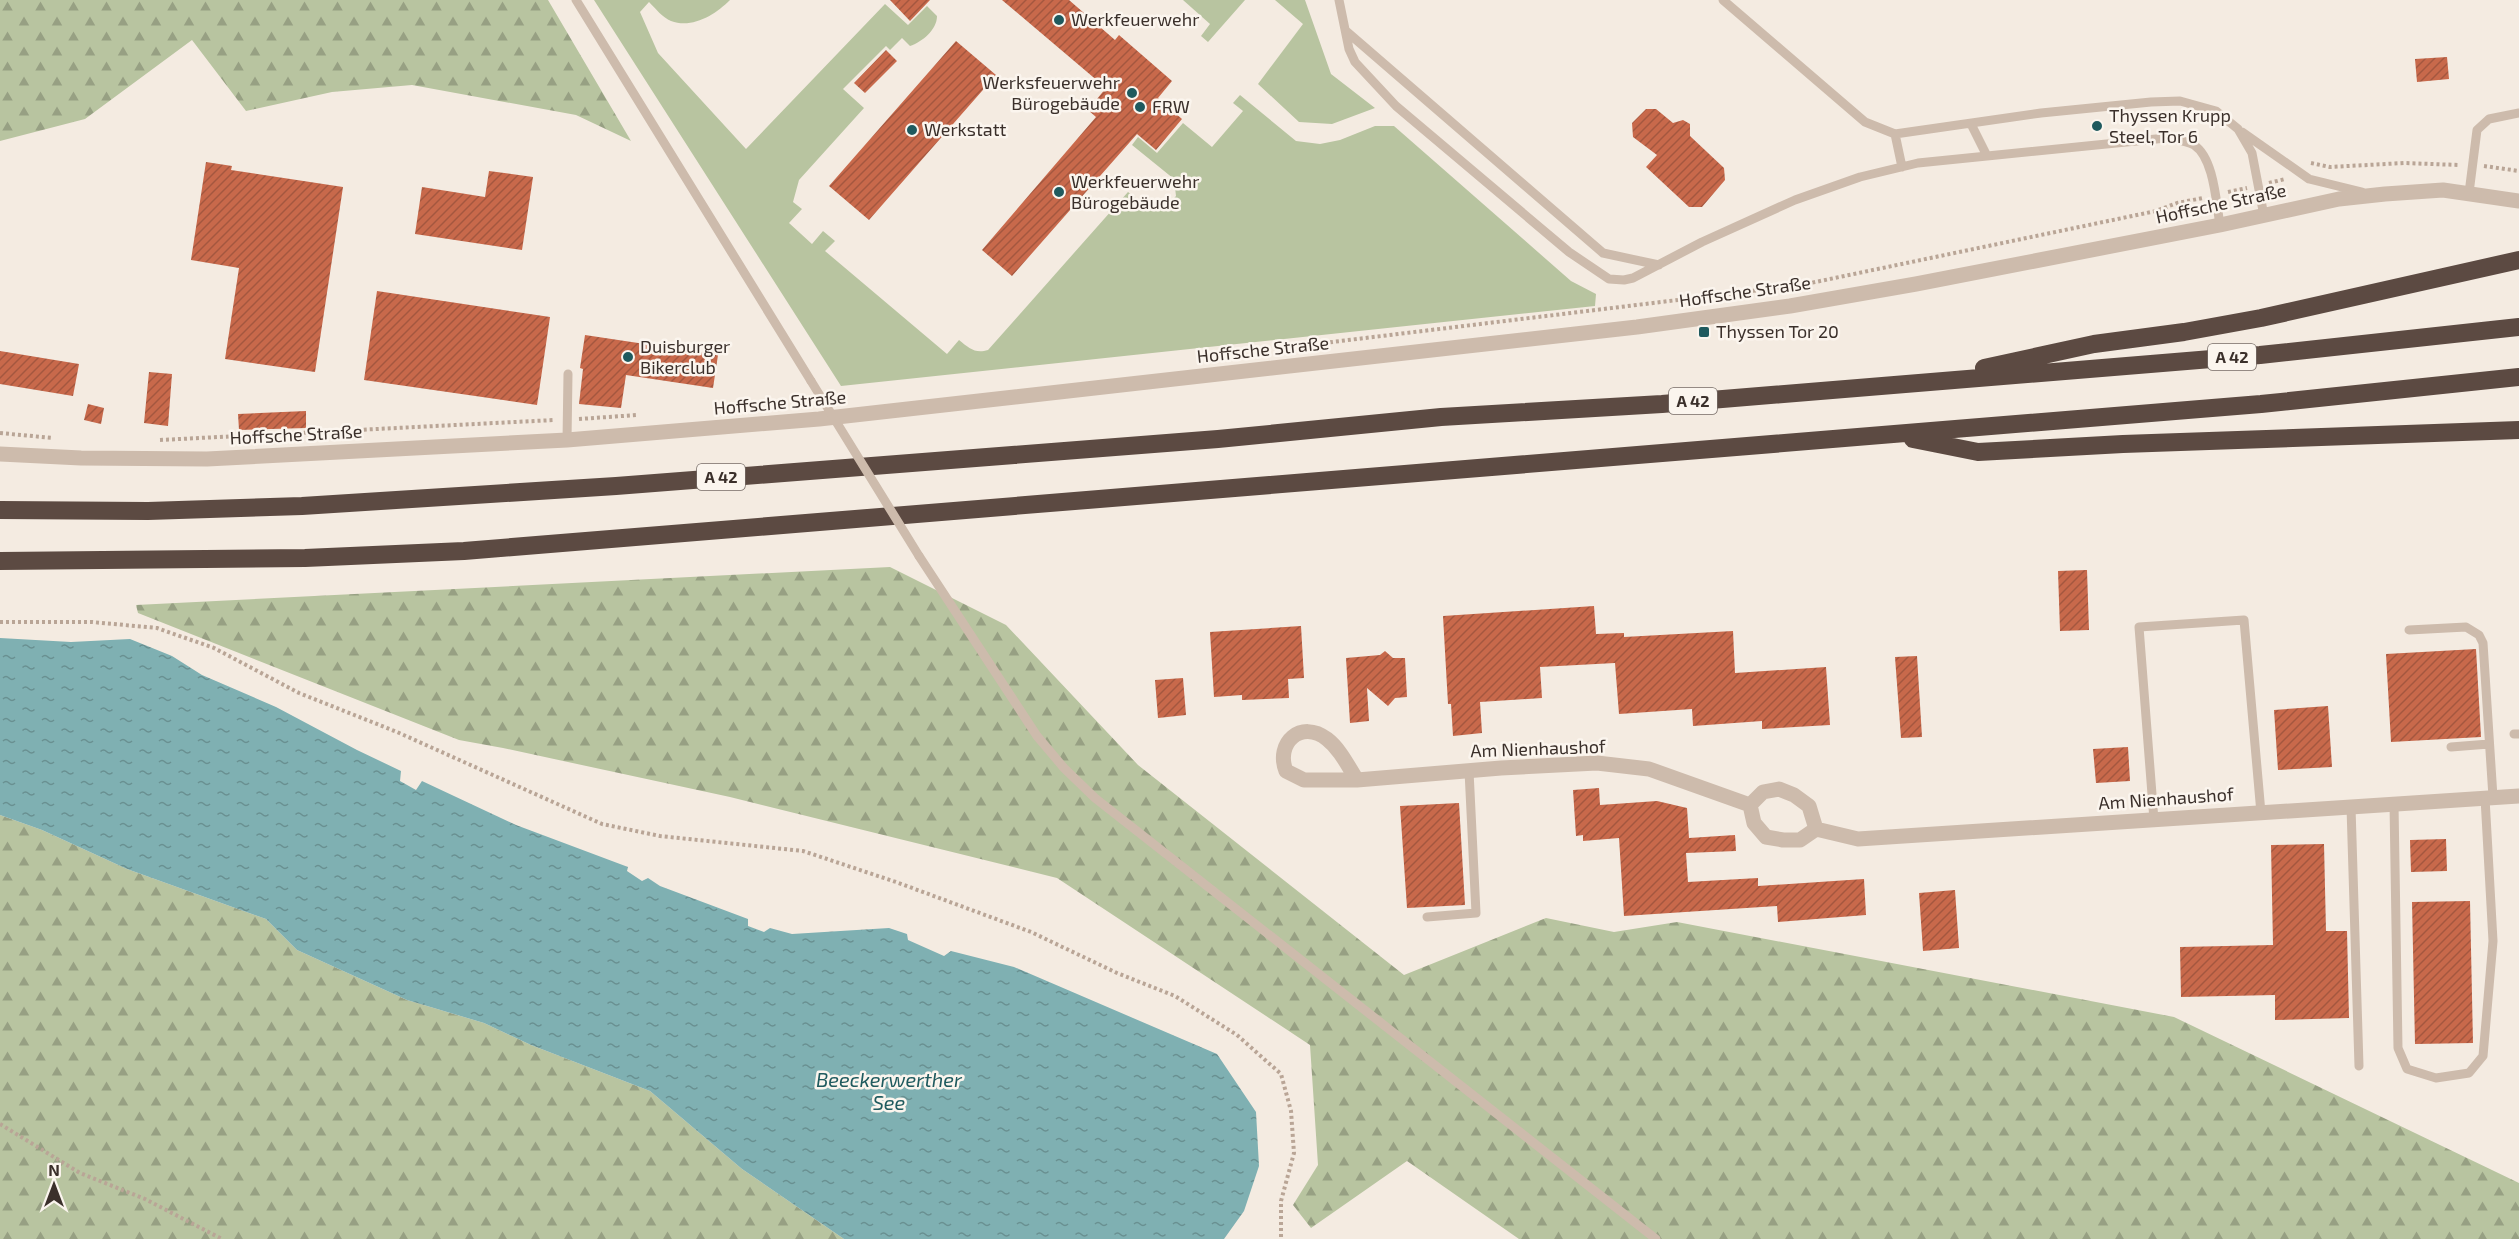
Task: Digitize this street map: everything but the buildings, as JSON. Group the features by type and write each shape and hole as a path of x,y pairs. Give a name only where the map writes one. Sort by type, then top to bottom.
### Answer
{"highway":[{"path":"1944,380 2001,363 2082,346 2184,332 2261,318 2519,261"},
{"name":"A 42","path":"0,510 160,511 460,497 1218,439 1441,417 1662,404 2260,355 2519,327"},
{"path":"0,561 305,558 464,551 2261,404 2519,377"},
{"path":"1891,434 1978,452 2123,444 2519,430"}],"street":[{"name":"Hoffsche Straße","path":"0,454 81,458 207,459 567,440 819,419 1637,327 1790,306 1916,284 2373,195 2443,190 2519,201"},
{"name":"Am Nienhaushof","path":"1357,780 1338,750 1325,737 1308,731 1294,735 1284,747 1282,762 1286,771 1304,780 1357,780 1597,763 1648,769 1750,805"},
{"path":"1779,789 1794,795 1809,806 1816,828 1800,840 1766,837 1754,823 1750,805 1763,792 1779,789"},
{"name":"Am Nienhaushof","path":"1816,828 1858,839 2519,796"}],"lane":[{"path":"576,0 919,556 1037,736 1064,768 1095,798 1656,1239"},
{"path":"1339,0 1355,62 1396,106 1569,252 1602,276 1615,280 1633,278 1804,196 1850,180 1902,167 2166,138 2192,144 2204,153 2220,225"},
{"path":"1723,0 1865,122 1895,134 2051,112 2180,101 2216,111 2309,179 2373,195"},
{"path":"1346,31 1603,253 1659,265"},
{"path":"2469,193 2477,130 2482,123 2497,116 2519,113"},
{"path":"1971,124 1987,156"},
{"path":"2238,129 2252,153 2264,216"},
{"path":"1895,134 1902,167"},
{"path":"567,440 568,374"},
{"path":"2154,820 2139,627 2244,620 2261,813"},
{"path":"2394,804 2398,1048 2407,1069 2436,1078 2469,1073 2483,1056 2493,941 2489,798 2490,744 2483,643 2479,635 2466,627 2409,630"},
{"path":"2451,747 2490,744"},
{"path":"1427,917 1476,913 1469,771"},
{"path":"2351,807 2359,1066"}],"path":[{"path":"1313,344 1800,285 2156,211 2177,203 2259,186 2287,178 2300,161 2331,167 2404,164 2497,167 2519,171"},
{"path":"155,440 648,414"},
{"path":"0,433 56,438"},
{"path":"0,622 92,622 157,628 214,648 299,693 397,732 602,824 660,836 803,851 896,882 1031,932 1117,973 1175,996 1237,1035 1281,1074 1291,1112 1294,1153 1281,1201 1282,1238"},
{"path":"0,1124 80,1173 145,1199 222,1239"}],"green space":[{"path":"0,0 548,0 631,141 576,115 412,85 332,92 246,111 192,40 85,119 0,141"},
{"path":"594,0 730,0 717,11 695,22 679,23 668,20 649,2 640,12 658,53 746,149 885,4 908,25 927,6 937,16 932,31 919,42 910,46 902,38 890,50 886,46 843,89 864,108 799,180 793,202 802,209 789,223 812,244 823,231 835,241 825,251 947,354 959,340 976,351 988,350 1128,192 1145,205 1166,207 1176,196 1174,179 1132,145 1138,137 1157,153 1183,123 1212,147 1243,111 1233,103 1240,95 1296,141 1320,144 1340,140 1375,126 1394,126 1571,281 1596,294 1595,306 841,386"},
{"path":"1183,0 1245,0 1208,42 1201,36 1210,24"},
{"path":"1275,0 1305,0 1331,74 1375,108 1332,124 1299,122 1258,84 1303,24"},
{"path":"890,567 1006,625 1138,765 1404,975 1546,918 1614,932 1677,922 2174,1017 2519,1183 2519,1239 1519,1239 1407,1161 1311,1228 1293,1205 1318,1165 1310,1045 1057,878 730,797 459,740 138,613 136,605"},
{"path":"0,815 42,830 127,869 266,919 297,950 407,1000 484,1023 531,1045 650,1091 742,1169 844,1239 0,1239"}],"water":[{"name":"Beeckerwerther See","path":"0,638 71,642 130,639 172,656 202,675 276,707 401,771 400,781 416,790 422,781 516,825 628,867 627,871 642,881 648,878 660,886 748,919 748,926 764,932 770,928 792,934 889,928 907,934 908,940 944,956 951,951 1014,967 1217,1054 1256,1112 1259,1166 1244,1211 1224,1239 844,1239 742,1169 650,1091 531,1045 484,1023 407,1000 297,950 266,919 127,869 42,830 0,815"}],"place":[{"name":"Werkfeuerwehr","path":"1059,20"},
{"name":"Werksfeuerwehr Bürogebäude","path":"1132,93"},
{"name":"FRW","path":"1140,107"},
{"name":"Thyssen Krupp Steel, Tor 6","path":"2097,126"},
{"name":"Werkstatt","path":"912,130"},
{"name":"Werkfeuerwehr Bürogebäude","path":"1059,192"},
{"name":"Thyssen Tor 20","path":"1704,332"},
{"name":"Duisburger Bikerclub","path":"628,357"}]}
